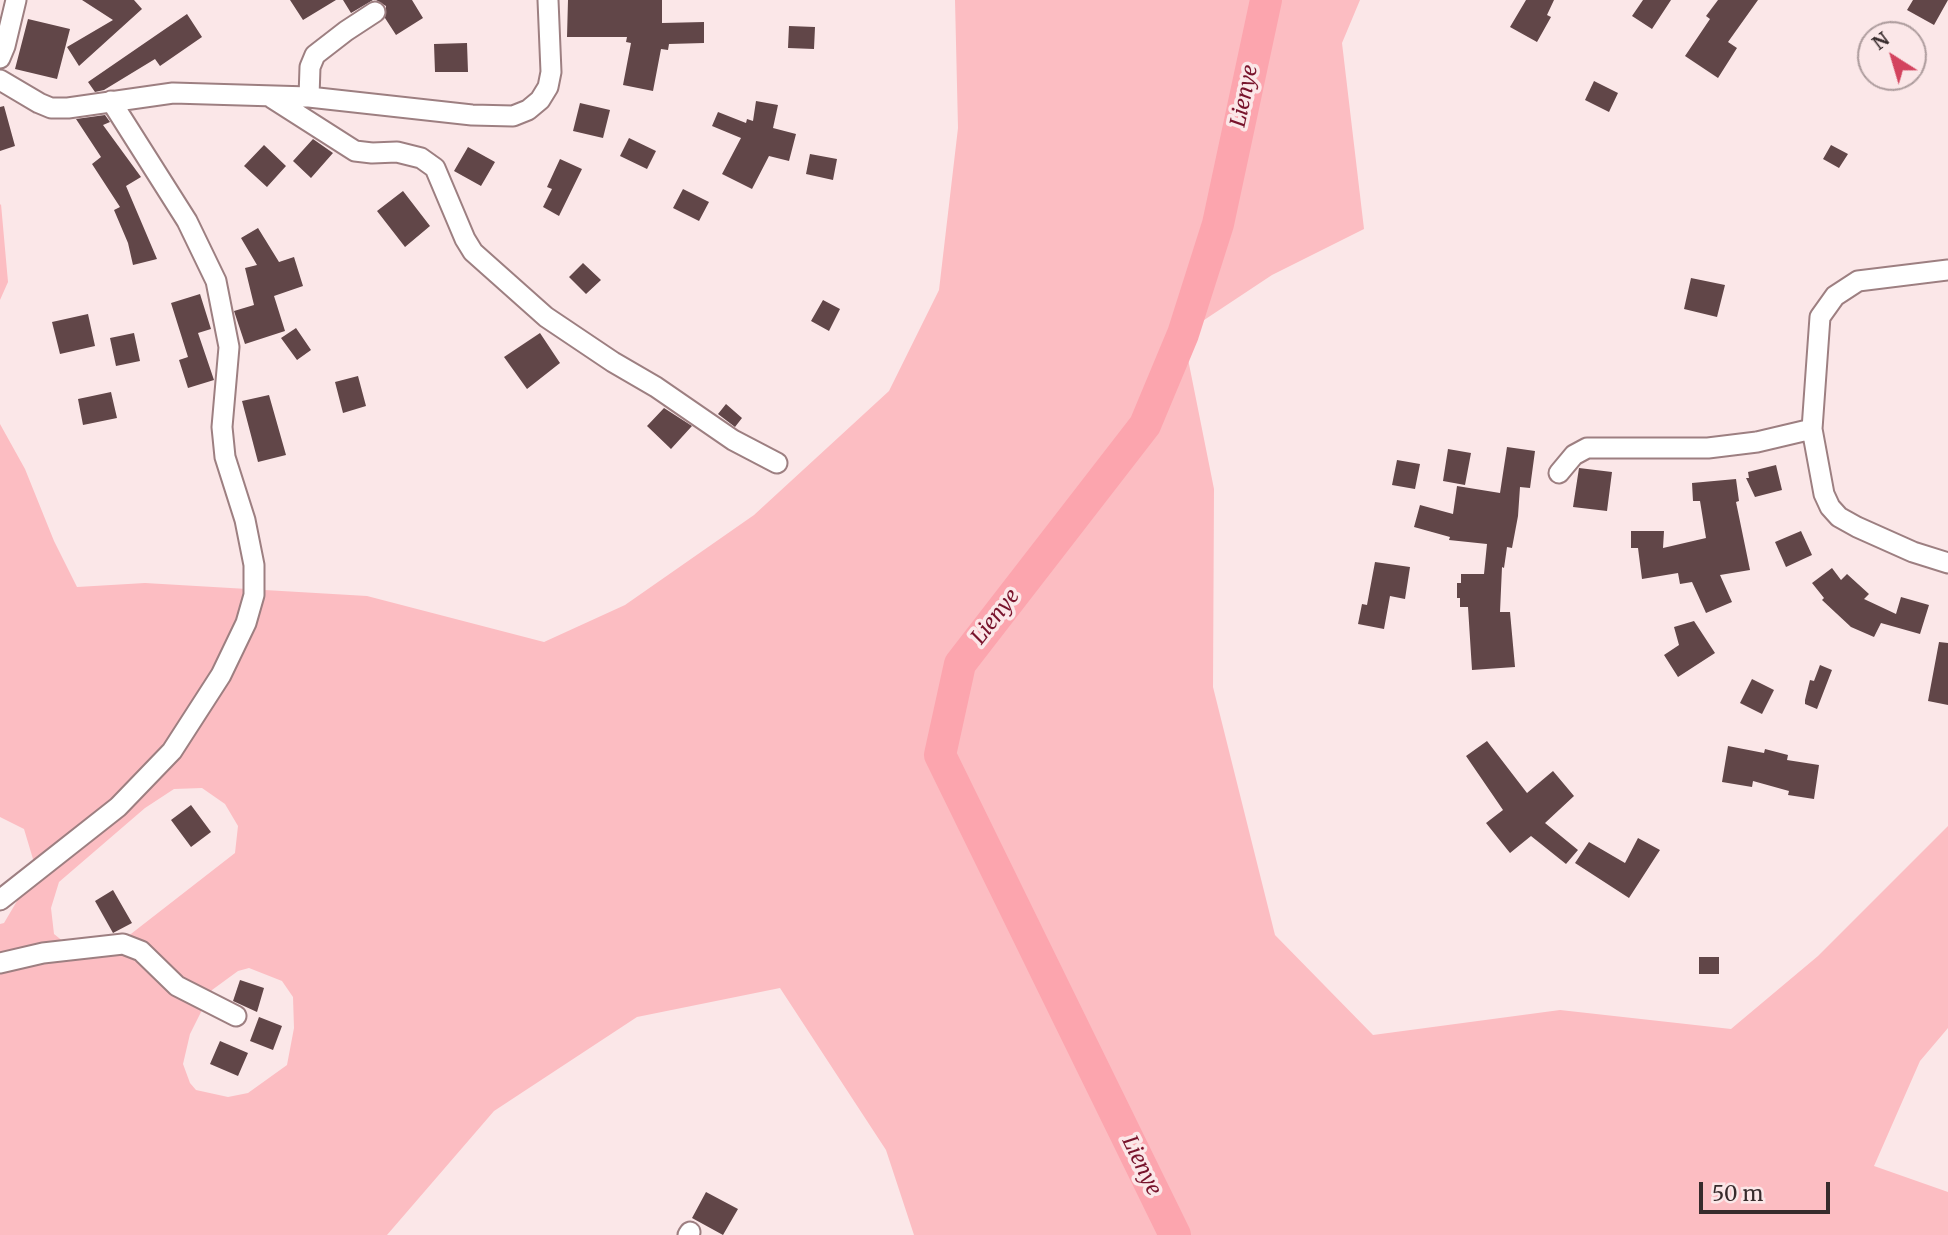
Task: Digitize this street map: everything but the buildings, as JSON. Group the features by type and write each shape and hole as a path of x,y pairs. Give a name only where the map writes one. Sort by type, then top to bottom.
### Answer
{"street":[{"path":"0,58 16,0"},
{"path":"0,80 51,108 173,93 271,98 309,97 513,116 528,110 540,100 548,87 551,72 548,0"},
{"path":"309,97 310,67 315,55 346,30 375,12"},
{"path":"271,98 355,151 397,152 421,158 435,169 473,252 546,317 733,440 777,463"},
{"path":"0,900 118,807 172,751 221,675 246,623 254,595 252,554 245,520 225,457 222,427 229,347 216,281 187,221 111,101"},
{"path":"1948,270 1858,281 1835,296 1821,317 1812,429 1824,494 1839,517 1913,552 1948,563"},
{"path":"1559,472 1574,455 1587,448 1708,447 1757,442 1812,429"},
{"path":"0,963 43,953 123,944 141,951 177,986 236,1016"}],"shaded area":[{"path":"955,0 1360,0 1342,43 1364,229 1272,275 1183,334 1214,489 1213,687 1275,935 1373,1035 1560,1010 1731,1029 1818,956 1948,826 1948,1028 1920,1061 1874,1166 1948,1192 1948,1235 914,1235 886,1150 780,988 637,1017 494,1111 387,1235 0,1235 0,924 4,923 36,869 24,829 0,817 0,424 25,469 54,541 77,587 145,583 367,596 544,642 625,605 754,515 889,391 939,290 958,128","holes":["202,788 225,804 238,826 235,853 100,958 75,951 54,934 51,908 59,882 145,808 174,789","249,968 282,981 293,997 294,1028 287,1065 248,1093 228,1097 196,1090 190,1083 183,1064 190,1034 212,990 238,971"]},
{"path":"0,205 8,282 0,300"}],"waterway":[{"name":"Lienye","path":"1175,1235 940,755 960,664 1145,425 1183,334 1218,224 1266,0"}]}
